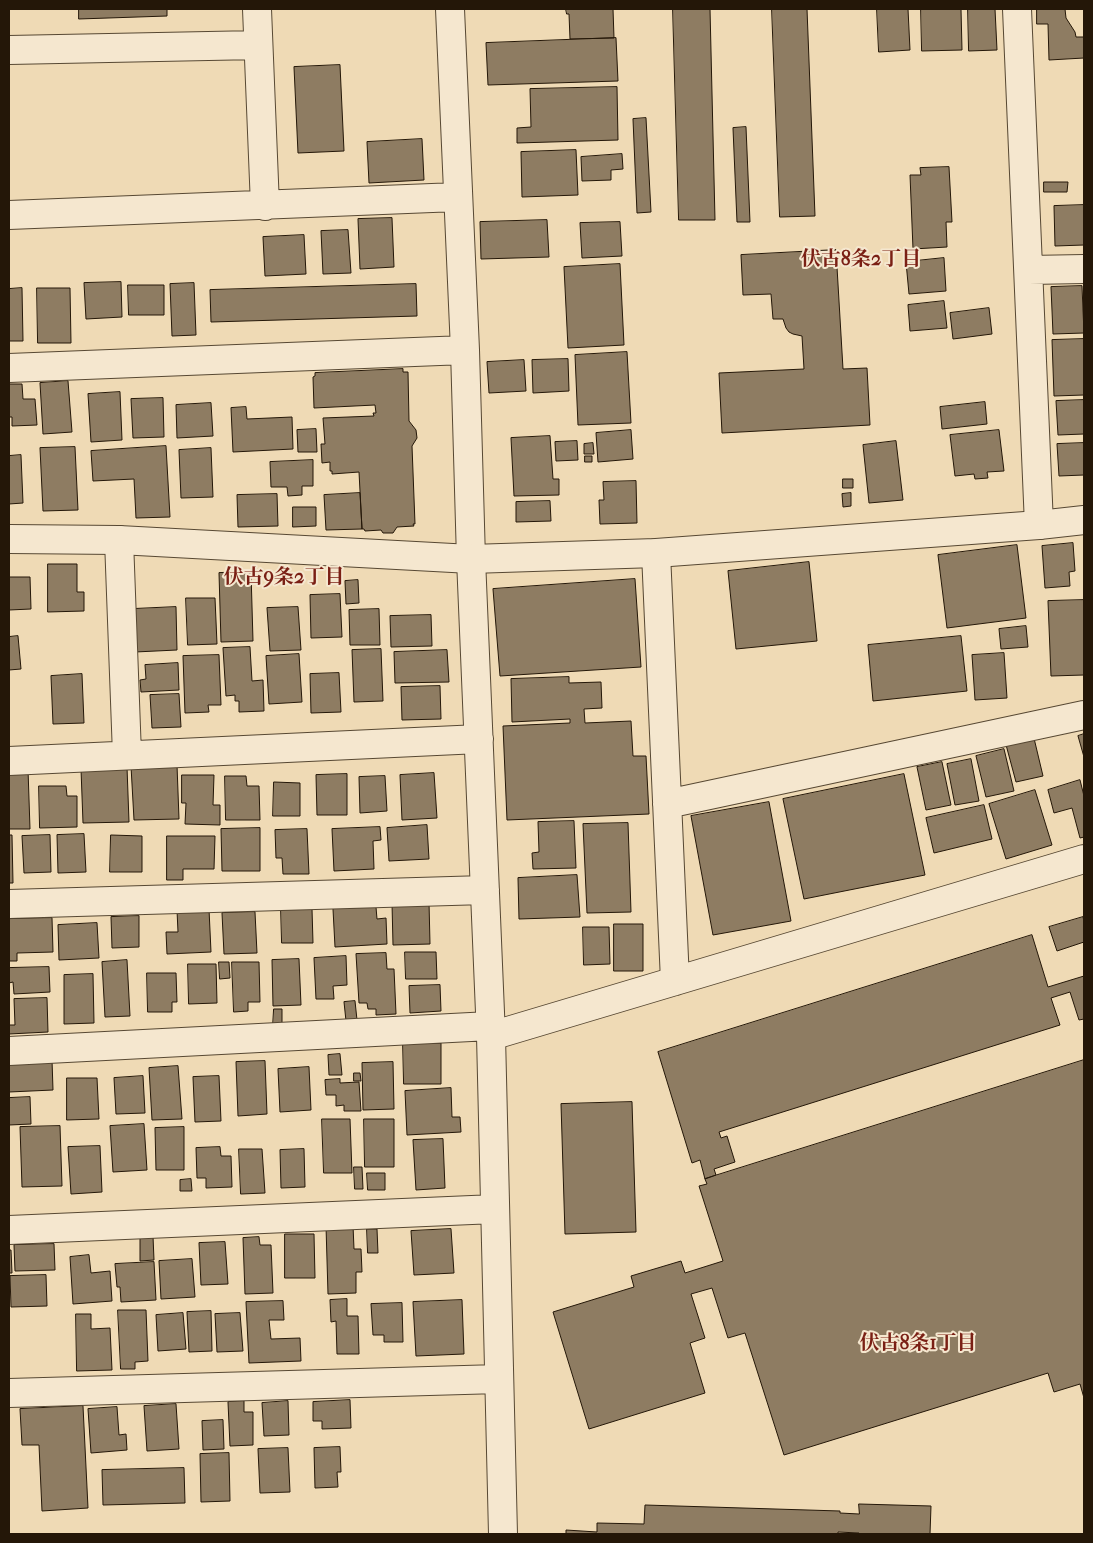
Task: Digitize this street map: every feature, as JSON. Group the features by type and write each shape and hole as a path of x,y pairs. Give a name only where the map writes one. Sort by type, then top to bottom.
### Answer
{"street":[{"path":"257,9 265,206"},
{"path":"450,9 465,350 471,559 490,1031 503,1534"},
{"path":"1018,9 1038,525"},
{"path":"9,50 258,45"},
{"path":"9,215 457,198"},
{"path":"1029,270 1084,269"},
{"path":"9,368 465,350"},
{"path":"9,539 119,540 471,559 656,553 1084,520"},
{"path":"119,540 128,756"},
{"path":"656,553 675,981"},
{"path":"667,804 1084,715"},
{"path":"9,761 479,739"},
{"path":"9,1051 490,1031 675,981 1084,859"},
{"path":"9,904 485,890"},
{"path":"9,1230 495,1209"},
{"path":"9,1392 499,1379"}],"building":[{"path":"79,9 167,9 167,16 79,19"},
{"path":"566,9 613,9 614,38 570,39 569,14 567,14"},
{"path":"673,9 710,9 715,220 679,220"},
{"path":"772,9 807,9 815,216 780,217"},
{"path":"877,9 908,9 910,50 879,52"},
{"path":"921,9 961,9 962,50 922,51"},
{"path":"968,9 995,9 997,50 969,51"},
{"path":"1037,9 1065,9 1066,18 1076,37 1084,37 1084,58 1049,60 1048,24 1037,24"},
{"path":"616,38 618,81 488,85 486,43"},
{"path":"340,65 344,151 298,153 294,67"},
{"path":"617,87 618,140 517,143 517,128 531,127 530,89"},
{"path":"646,118 651,212 637,213 633,119"},
{"path":"746,127 750,222 737,222 733,128"},
{"path":"422,139 424,180 369,183 367,142"},
{"path":"576,150 578,195 522,197 521,152"},
{"path":"622,154 623,169 611,170 611,180 582,181 581,157"},
{"path":"949,167 952,222 946,222 947,247 913,249 910,175 921,175 920,168"},
{"path":"1044,182 1068,182 1067,192 1044,192"},
{"path":"1084,205 1084,245 1055,246 1054,206"},
{"path":"392,218 394,267 360,269 358,219"},
{"path":"547,220 549,257 481,259 480,222"},
{"path":"620,222 622,256 582,258 580,223"},
{"path":"348,230 351,273 323,274 321,231"},
{"path":"304,235 306,274 265,276 263,237"},
{"path":"836,250 843,369 867,368 870,425 722,433 719,373 804,369 802,336 789,332 783,319 773,319 771,294 743,295 741,255"},
{"path":"944,258 946,291 909,294 906,262"},
{"path":"620,264 624,345 568,348 564,267"},
{"path":"121,282 122,317 86,319 84,283"},
{"path":"194,283 196,335 172,336 170,284"},
{"path":"416,284 417,316 211,322 210,290"},
{"path":"128,285 164,285 164,315 129,315"},
{"path":"1082,286 1084,333 1053,334 1051,287"},
{"path":"22,288 23,341 9,341 9,289"},
{"path":"37,288 70,288 71,343 38,343"},
{"path":"944,301 947,328 910,331 908,305"},
{"path":"989,308 992,334 953,339 950,313"},
{"path":"1084,339 1084,395 1054,396 1052,340"},
{"path":"627,352 631,423 578,425 575,355"},
{"path":"568,359 569,391 533,393 532,360"},
{"path":"524,360 526,391 489,393 487,362"},
{"path":"403,369 403,372 408,372 409,421 416,430 417,438 412,446 415,524 413,524 414,526 397,527 393,533 383,533 381,530 365,531 362,529 359,472 332,474 330,462 322,463 321,444 325,444 323,418 374,416 373,413 376,413 375,405 314,408 313,377 315,373"},
{"path":"68,381 72,432 43,434 40,383"},
{"path":"9,384 22,384 23,399 35,399 37,425 12,426 12,417 9,417"},
{"path":"120,392 122,440 91,442 88,394"},
{"path":"163,398 164,437 133,438 131,399"},
{"path":"1084,400 1084,434 1058,435 1056,401"},
{"path":"985,402 987,424 942,429 940,407"},
{"path":"211,403 213,436 177,438 176,405"},
{"path":"246,407 247,419 292,417 293,449 233,452 231,408"},
{"path":"316,429 317,452 298,452 297,430"},
{"path":"631,430 633,459 598,462 596,433"},
{"path":"999,430 1004,471 987,472 988,478 975,479 974,474 955,476 950,435"},
{"path":"550,436 553,479 559,479 559,495 514,496 511,438"},
{"path":"577,441 578,460 556,461 555,442"},
{"path":"896,441 903,500 869,503 863,445"},
{"path":"593,443 594,454 584,454 584,444"},
{"path":"1084,443 1084,475 1059,476 1057,444"},
{"path":"166,446 170,517 136,518 134,479 93,481 91,451"},
{"path":"75,447 78,510 43,511 40,448"},
{"path":"211,448 213,497 181,498 179,450"},
{"path":"21,455 23,503 9,504 9,456"},
{"path":"585,456 592,456 592,462 585,462"},
{"path":"313,460 313,486 302,486 302,495 288,496 287,487 271,487 270,462"},
{"path":"843,479 853,479 853,488 843,488"},
{"path":"636,481 637,523 600,524 599,500 604,500 603,482"},
{"path":"360,493 362,529 326,530 324,495"},
{"path":"851,493 851,506 843,507 842,494"},
{"path":"277,494 278,526 238,527 237,495"},
{"path":"550,501 551,521 516,522 516,502"},
{"path":"293,507 316,507 316,526 293,527"},
{"path":"1073,543 1075,571 1069,572 1070,586 1045,588 1042,546"},
{"path":"1017,545 1026,618 947,628 938,555"},
{"path":"809,562 817,641 736,649 728,571"},
{"path":"48,564 77,564 77,592 84,592 84,611 48,612"},
{"path":"251,572 253,641 221,642 219,573"},
{"path":"9,577 30,577 31,609 9,610"},
{"path":"635,579 641,667 500,676 493,589"},
{"path":"358,580 359,603 346,604 345,581"},
{"path":"340,594 342,637 311,638 310,595"},
{"path":"186,598 215,598 217,644 188,645"},
{"path":"1084,600 1084,675 1051,676 1048,601"},
{"path":"176,607 177,650 135,652 133,609"},
{"path":"298,607 301,650 270,651 267,608"},
{"path":"379,609 380,645 350,645 349,610"},
{"path":"431,615 432,646 391,647 390,616"},
{"path":"1026,626 1028,647 1001,649 999,629"},
{"path":"18,636 21,669 9,670 9,637"},
{"path":"961,636 967,691 873,701 868,645"},
{"path":"250,647 252,681 263,680 264,711 239,712 239,701 235,701 235,695 226,696 223,648"},
{"path":"381,649 383,701 354,702 352,650"},
{"path":"447,650 449,682 395,683 394,652"},
{"path":"1004,653 1007,698 975,700 972,655"},
{"path":"299,654 302,702 269,704 266,656"},
{"path":"219,655 221,705 208,705 209,712 185,713 183,656"},
{"path":"178,663 179,690 141,692 140,680 146,679 145,665"},
{"path":"339,673 341,712 311,713 310,674"},
{"path":"82,674 84,723 53,724 51,676"},
{"path":"569,677 569,683 601,682 602,708 584,709 585,723 631,721 633,756 646,756 649,814 507,820 503,726 570,723 570,719 512,722 511,679"},
{"path":"440,686 441,719 402,720 401,687"},
{"path":"179,694 181,727 152,728 150,695"},
{"path":"1033,734 1043,776 1016,782 1005,741"},
{"path":"1084,734 1084,757 1078,736"},
{"path":"1004,749 1014,791 986,797 976,756"},
{"path":"971,759 979,801 955,805 947,764"},
{"path":"942,762 951,805 926,810 917,767"},
{"path":"177,765 179,819 134,820 131,766"},
{"path":"127,767 129,822 83,823 81,769"},
{"path":"28,769 30,829 9,829 9,770"},
{"path":"434,773 437,818 402,820 400,775"},
{"path":"347,774 347,815 317,815 316,775"},
{"path":"904,774 925,875 804,899 783,799"},
{"path":"182,775 214,775 213,805 220,805 220,825 185,824 186,803 182,803"},
{"path":"225,776 246,776 247,786 259,786 260,820 226,820"},
{"path":"385,776 387,811 360,813 359,777"},
{"path":"1080,780 1084,796 1084,837 1080,838 1072,808 1054,813 1048,790"},
{"path":"274,782 300,783 300,816 273,816"},
{"path":"39,786 66,786 67,796 77,796 77,827 40,828"},
{"path":"1035,790 1052,845 1006,859 989,804"},
{"path":"769,802 791,921 713,935 691,816"},
{"path":"984,805 992,839 934,853 926,818"},
{"path":"574,821 576,868 533,869 532,853 539,852 538,822"},
{"path":"628,823 631,912 587,913 583,824"},
{"path":"427,825 429,859 389,861 387,828"},
{"path":"380,827 381,840 373,841 374,869 334,871 332,829"},
{"path":"260,828 260,871 222,871 221,829"},
{"path":"307,829 309,874 283,874 282,858 276,858 275,830"},
{"path":"84,834 86,872 58,873 57,835"},
{"path":"9,835 12,835 13,883 9,883"},
{"path":"50,835 51,872 24,873 22,836"},
{"path":"111,835 142,836 142,872 110,872"},
{"path":"167,836 215,836 214,869 183,869 183,880 167,880"},
{"path":"577,875 580,917 519,919 518,878"},
{"path":"429,902 430,944 393,945 392,903"},
{"path":"376,907 377,919 386,918 387,944 335,947 333,909"},
{"path":"209,909 211,952 167,954 166,932 178,932 177,910"},
{"path":"281,909 312,909 313,943 282,943"},
{"path":"255,912 257,953 224,954 222,913"},
{"path":"139,916 139,947 112,948 111,917"},
{"path":"1083,917 1084,942 1057,951 1049,927"},
{"path":"52,918 53,952 17,953 17,961 9,961 9,919"},
{"path":"97,923 99,958 59,960 58,925"},
{"path":"614,924 643,924 643,971 614,971"},
{"path":"583,927 609,927 610,964 584,965"},
{"path":"1032,935 1048,987 1084,976 1084,1019 1079,1020 1070,992 1051,998 1060,1025 719,1132 721,1138 727,1136 735,1162 714,1169 716,1175 705,1179 700,1160 692,1163 658,1052"},
{"path":"405,952 436,952 437,979 406,979"},
{"path":"386,953 387,969 394,969 396,1014 376,1015 376,1009 368,1009 367,1003 359,1003 356,954"},
{"path":"346,956 347,985 333,986 334,999 316,999 314,958"},
{"path":"299,959 301,1005 273,1006 272,960"},
{"path":"127,960 130,1016 105,1017 102,962"},
{"path":"219,962 229,962 230,978 220,979"},
{"path":"232,962 259,962 260,1002 248,1002 248,1011 234,1012"},
{"path":"188,964 216,964 217,1003 189,1004"},
{"path":"49,967 50,992 14,994 13,982 9,983 9,968"},
{"path":"147,973 176,973 177,1002 172,1002 172,1012 148,1012"},
{"path":"93,974 94,1023 64,1024 64,975"},
{"path":"440,985 441,1011 410,1013 409,986"},
{"path":"47,998 48,1032 9,1034 9,1025 15,1025 14,999"},
{"path":"355,1001 357,1020 346,1021 344,1002"},
{"path":"274,1009 282,1009 282,1026 273,1026"},
{"path":"403,1043 441,1043 441,1084 404,1084"},
{"path":"340,1054 342,1075 329,1075 328,1055"},
{"path":"52,1060 53,1090 9,1092 9,1061"},
{"path":"1084,1060 1084,1398 1080,1384 1054,1392 1048,1373 784,1455 745,1333 728,1338 712,1288 691,1294 705,1338 690,1343 705,1393 589,1429 553,1312 634,1287 631,1276 681,1261 685,1273 723,1261 699,1186 707,1184 705,1179"},
{"path":"265,1061 267,1114 238,1116 236,1062"},
{"path":"393,1062 394,1109 363,1110 362,1063"},
{"path":"178,1066 182,1119 152,1120 149,1068"},
{"path":"309,1067 311,1110 280,1112 278,1069"},
{"path":"354,1073 360,1073 361,1081 354,1081"},
{"path":"143,1076 145,1113 116,1114 114,1078"},
{"path":"219,1076 221,1121 195,1122 193,1077"},
{"path":"67,1078 97,1078 99,1119 67,1120"},
{"path":"340,1079 340,1083 359,1082 361,1111 344,1111 344,1105 336,1106 336,1095 326,1095 325,1080"},
{"path":"451,1088 452,1117 460,1117 461,1132 407,1135 405,1091"},
{"path":"30,1097 31,1124 9,1125 9,1098"},
{"path":"632,1102 636,1232 565,1234 561,1104"},
{"path":"322,1119 350,1119 352,1173 324,1173"},
{"path":"364,1119 394,1119 394,1167 365,1167"},
{"path":"144,1124 147,1170 113,1172 110,1126"},
{"path":"60,1126 62,1186 22,1187 20,1127"},
{"path":"184,1127 184,1170 156,1170 155,1128"},
{"path":"443,1139 445,1188 416,1190 413,1140"},
{"path":"100,1146 102,1192 71,1194 68,1147"},
{"path":"220,1147 221,1156 231,1156 232,1187 206,1188 206,1178 197,1178 196,1148"},
{"path":"239,1149 262,1149 265,1193 241,1194"},
{"path":"304,1149 305,1187 281,1188 280,1150"},
{"path":"354,1167 362,1167 363,1189 355,1189"},
{"path":"367,1173 385,1173 385,1190 368,1190"},
{"path":"191,1179 192,1191 180,1191 180,1180"},
{"path":"353,1225 354,1249 361,1249 362,1272 356,1272 356,1293 328,1294 326,1226"},
{"path":"367,1229 377,1229 378,1253 368,1253"},
{"path":"451,1229 454,1273 414,1275 411,1231"},
{"path":"285,1234 314,1234 315,1278 285,1278"},
{"path":"153,1236 154,1260 140,1261 140,1237"},
{"path":"259,1237 260,1245 271,1245 273,1293 245,1294 243,1238"},
{"path":"225,1242 228,1284 201,1285 199,1243"},
{"path":"54,1244 55,1270 15,1271 14,1245"},
{"path":"9,1250 11,1250 12,1273 9,1273"},
{"path":"89,1255 91,1273 110,1271 112,1301 73,1304 70,1257"},
{"path":"192,1259 195,1297 161,1299 159,1261"},
{"path":"154,1262 156,1300 121,1302 120,1287 117,1287 115,1264"},
{"path":"46,1275 47,1306 11,1307 10,1276"},
{"path":"347,1299 347,1316 358,1316 359,1354 337,1354 336,1321 331,1322 330,1300"},
{"path":"462,1300 464,1354 416,1356 413,1302"},
{"path":"283,1301 284,1320 269,1320 271,1339 300,1338 301,1361 249,1363 246,1302"},
{"path":"402,1303 403,1342 384,1342 384,1335 373,1335 371,1304"},
{"path":"118,1310 146,1310 148,1361 135,1362 135,1369 121,1369"},
{"path":"211,1311 212,1351 189,1352 187,1312"},
{"path":"183,1313 186,1349 158,1351 156,1315"},
{"path":"240,1313 243,1351 217,1352 215,1314"},
{"path":"76,1314 91,1314 91,1329 110,1328 112,1370 77,1371"},
{"path":"350,1400 351,1428 322,1429 322,1421 313,1421 313,1402"},
{"path":"244,1401 244,1412 253,1412 253,1445 230,1446 228,1402"},
{"path":"288,1401 289,1435 264,1436 262,1403"},
{"path":"176,1404 179,1449 147,1451 144,1406"},
{"path":"83,1406 88,1508 42,1511 39,1445 22,1445 20,1409"},
{"path":"117,1407 119,1435 126,1434 127,1450 91,1453 88,1409"},
{"path":"223,1420 224,1449 203,1450 202,1421"},
{"path":"340,1447 341,1472 337,1472 338,1487 315,1488 314,1448"},
{"path":"288,1448 290,1492 260,1493 258,1449"},
{"path":"229,1453 230,1501 201,1502 200,1454"},
{"path":"184,1468 185,1503 103,1505 102,1470"},
{"path":"859,1504 931,1506 930,1534 859,1534 838,1532 838,1534 566,1534 566,1530 597,1532 597,1523 644,1524 645,1505 840,1511 840,1513 859,1514"}],"district":[{"name":"伏古8条2丁目","path":"861,260"},
{"name":"伏古9条2丁目","path":"284,578"},
{"name":"伏古8条1丁目","path":"918,1344"}]}
